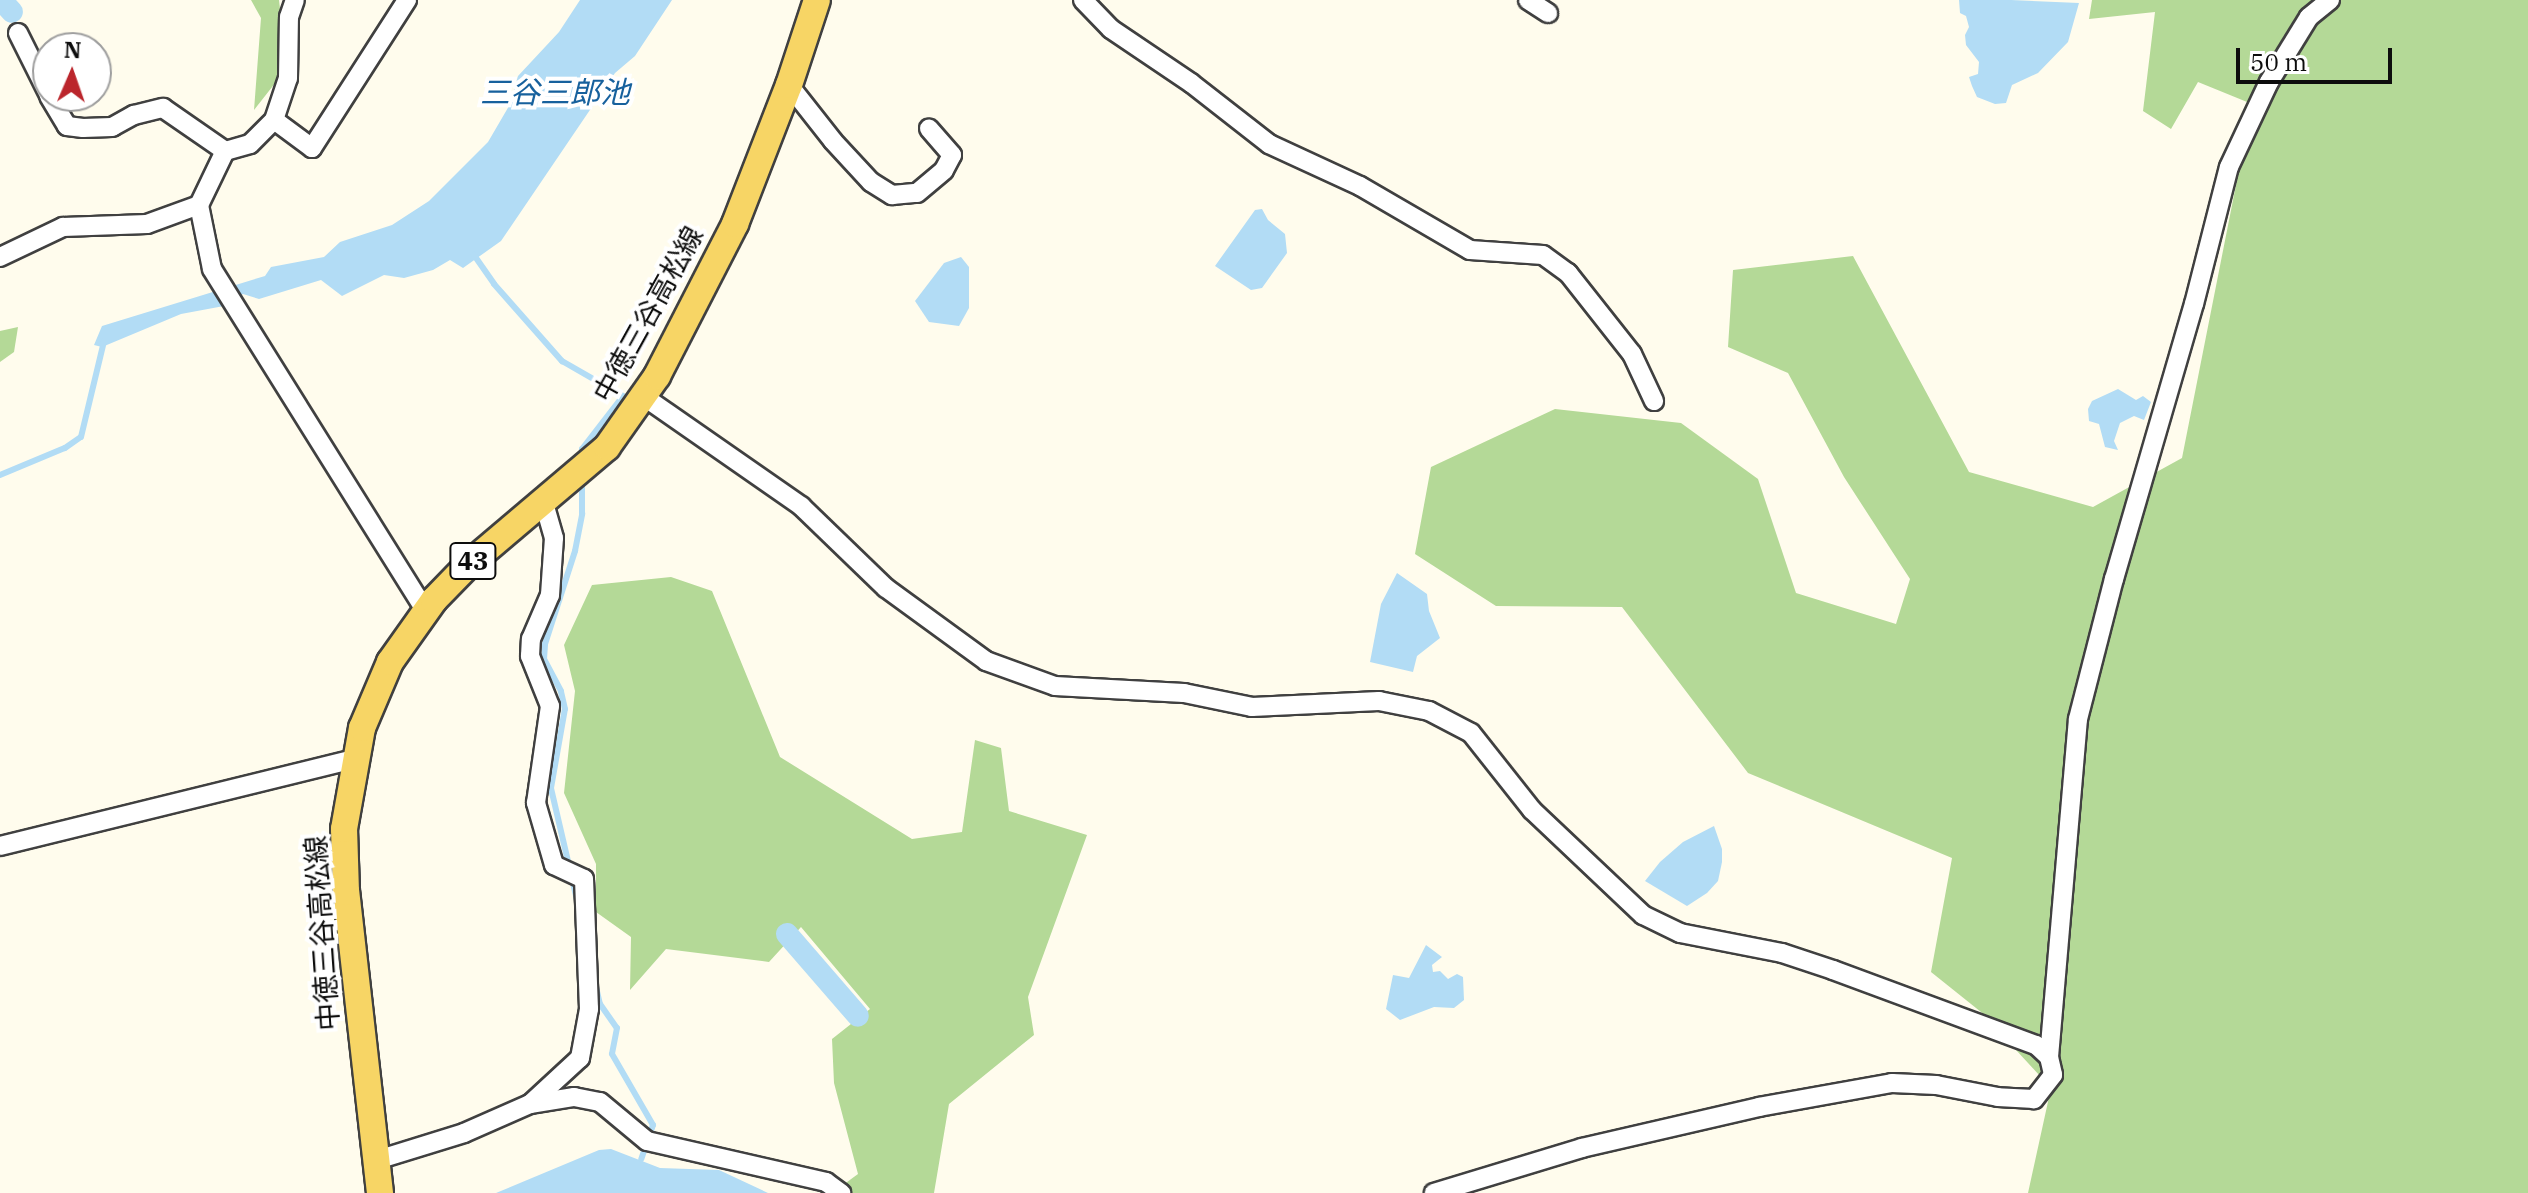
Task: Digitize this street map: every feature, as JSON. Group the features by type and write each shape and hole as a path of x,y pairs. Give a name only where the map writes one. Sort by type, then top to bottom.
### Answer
{"main road":[{"name":"中徳三谷高松線","path":"380,1193 346,892 344,829 354,759 374,696 390,662 426,611 468,565 544,504 607,447 643,396 735,224 789,85 817,0"}],"street":[{"path":"295,0 289,17 288,78 274,120 250,144 225,151 199,205 212,269 426,611"},
{"path":"274,120 312,148 407,0"},
{"path":"1083,0 1111,29 1191,83 1269,144 1360,186 1470,250 1543,255 1568,273 1632,354 1654,401"},
{"path":"1528,0 1548,13"},
{"path":"1434,1193 1582,1148 1759,1107 1892,1083 1936,1085 1998,1097 2034,1099 2053,1075 2049,1057 2078,719 2114,579 2194,304 2229,167 2285,56 2309,17 2330,0"},
{"path":"18,33 32,61"},
{"path":"789,85 833,141 871,182 892,195 917,193 944,170 952,155 929,129"},
{"path":"59,112 67,126 112,127 134,115 163,108 225,151"},
{"path":"0,257 63,227 147,224 199,205"},
{"path":"643,396 801,506 886,588 986,661 1055,686 1184,693 1252,707 1379,701 1429,711 1471,733 1532,810 1643,915 1680,933 1782,953 1833,970 2036,1045 2049,1057"},
{"path":"530,1104 580,1058 589,1009 584,879 554,865 536,803 550,706 530,656 531,639 550,595 554,538 544,504"},
{"path":"0,846 354,759"},
{"path":"377,1160 464,1133 530,1104 574,1097 600,1102 647,1141 826,1182 841,1193"}],"green space":[{"path":"251,0 279,0 283,35 276,82 254,110 261,18"},
{"path":"2092,0 2528,0 2528,1193 2028,1193 2051,1088 1981,1012 1931,972 1952,858 1748,773 1622,607 1496,606 1415,554 1431,467 1555,409 1681,423 1758,479 1796,593 1896,624 1910,579 1844,477 1788,373 1728,347 1733,270 1853,256 1969,472 2093,507 2182,458 2252,104 2198,82 2171,129 2143,111 2155,12 2089,19"},
{"path":"18,327 14,352 0,362 0,331"},
{"path":"671,577 712,591 780,757 912,839 962,832 975,740 1001,748 1009,811 1087,835 1028,997 1034,1035 949,1104 934,1193 832,1193 858,1174 834,1083 832,1039 870,1009 801,927 769,962 666,949 630,990 631,937 596,912 596,864 564,793 575,691 564,645 592,585"}],"water":[{"name":"三谷三郎池","path":"580,0 672,0 635,56 615,73 501,241 463,268 450,260 433,270 404,278 384,275 342,296 321,280 259,299 243,294 224,306 181,314 102,347 94,345 102,326 265,276 271,267 324,257 340,242 392,225 429,201 488,142 509,106 518,76 559,32"},
{"path":"1959,0 2079,3 2068,42 2038,73 2012,85 2006,103 1995,104 1977,97 1972,86 1969,77 1978,74 1979,62 1966,45 1965,35 1969,27 1966,16 1960,13"},
{"path":"1262,209 1268,220 1285,234 1287,253 1262,288 1251,290 1215,266 1255,210"},
{"path":"961,257 969,267 969,308 959,326 929,322 915,301 944,263"},
{"path":"2118,389 2136,400 2143,396 2151,402 2144,420 2134,416 2120,423 2114,441 2118,450 2105,447 2099,424 2089,421 2088,409 2092,401"},
{"path":"1397,573 1427,594 1429,611 1440,638 1417,656 1413,672 1370,662 1381,604"},
{"path":"1714,826 1722,849 1722,862 1718,881 1707,893 1687,906 1645,881 1660,862 1683,842"},
{"path":"1426,945 1442,957 1432,965 1433,972 1440,971 1448,979 1457,974 1463,977 1464,1000 1454,1008 1434,1007 1400,1020 1386,1009 1393,975 1409,978"},
{"path":"611,1149 660,1168 719,1170 768,1193 496,1193 599,1150"}],"waterway":[{"path":"1,0 12,12"},
{"path":"474,255 494,284 562,361 623,396 582,449 582,459"},
{"path":"0,475 65,448 81,437 104,341"},
{"path":"577,900 551,788 565,709 561,691 544,659 545,644 575,551 582,514 582,478"},
{"path":"787,934 858,1016"},
{"path":"596,987 600,1004 617,1028 612,1054 653,1125 641,1159"}]}
